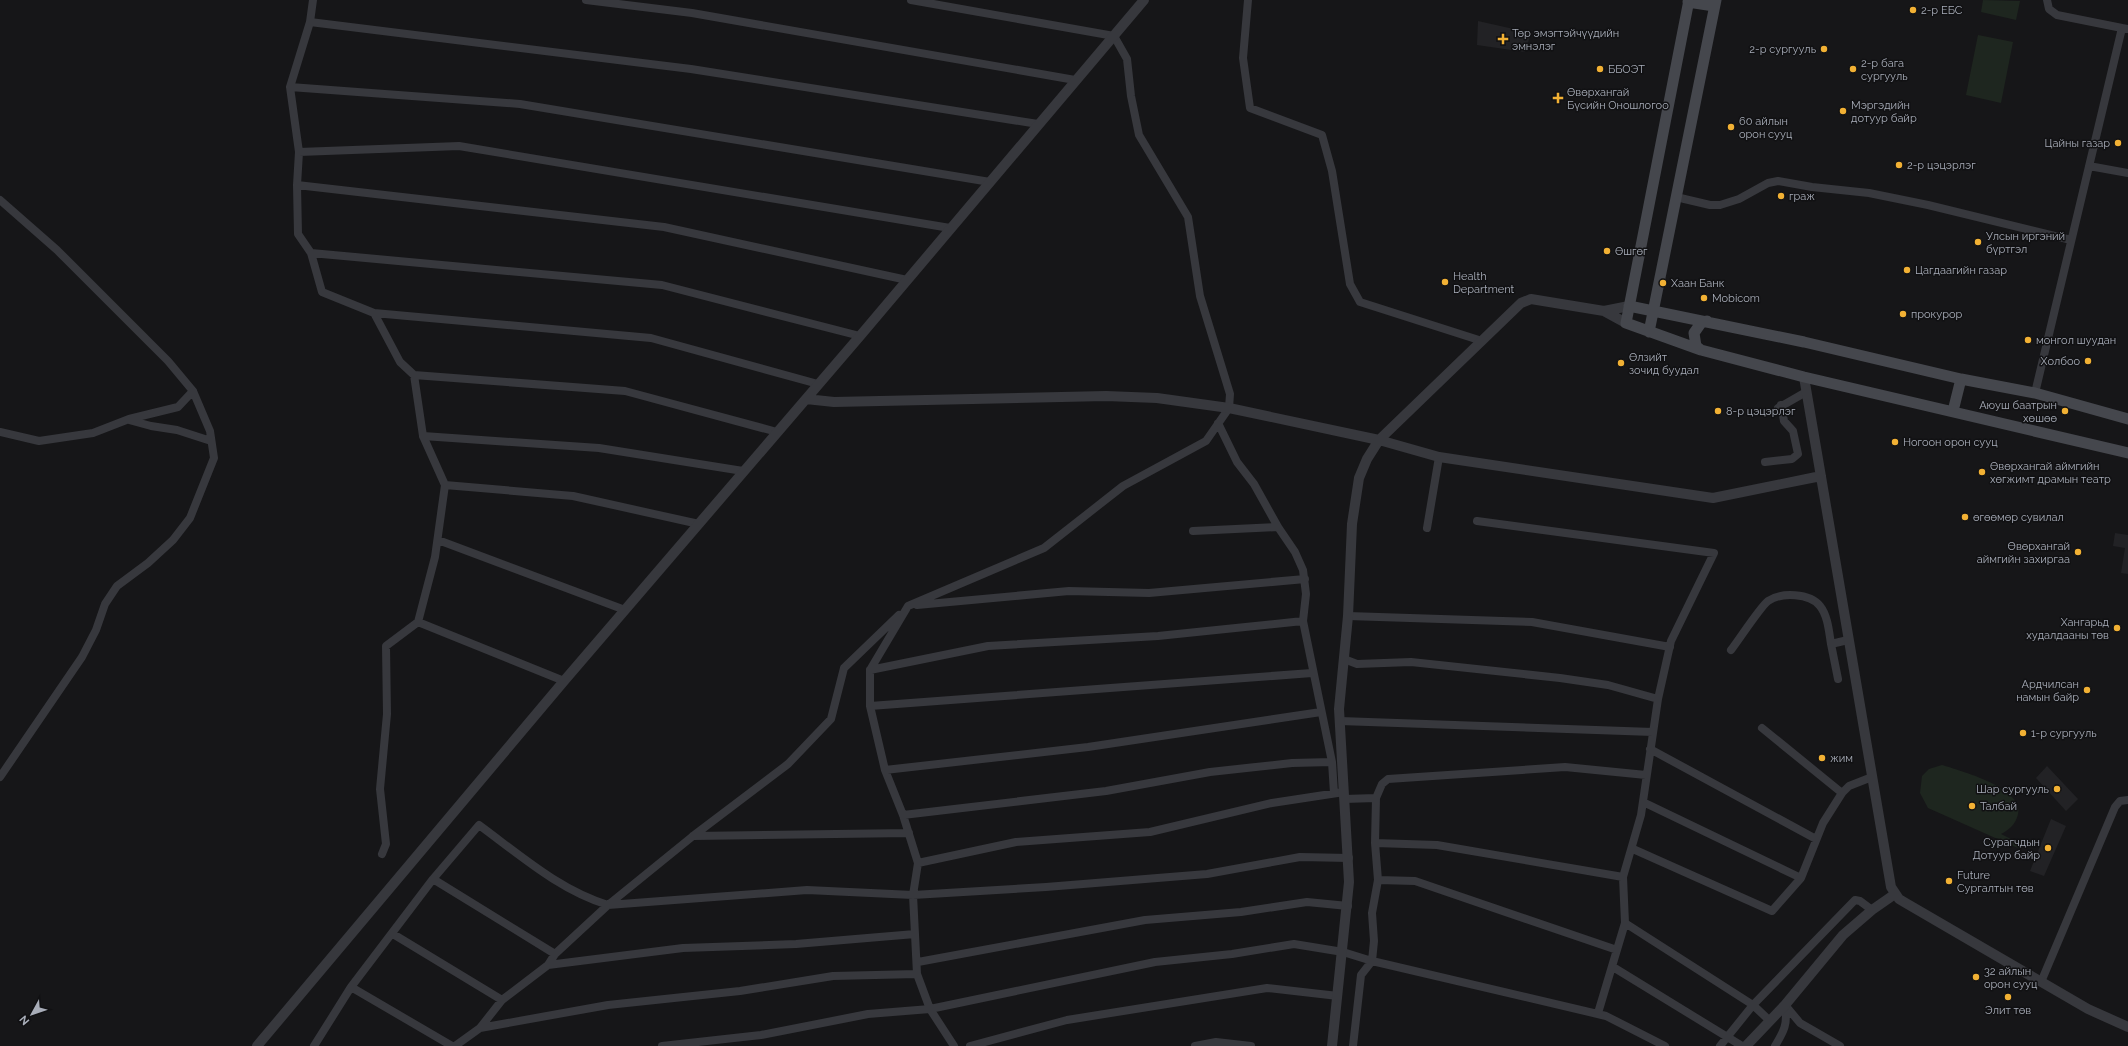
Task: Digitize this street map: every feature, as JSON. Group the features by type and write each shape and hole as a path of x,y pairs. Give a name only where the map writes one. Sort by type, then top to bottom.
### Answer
{"main road":[{"path":"1649,332 1715,3 1688,1 1626,323 1649,332 1701,350 1804,377 2127,450"},
{"path":"1629,306 1804,342 1961,379 2035,393 2128,419"},
{"path":"1701,350 1696,346 1694,333 1701,323 1707,321"},
{"path":"1954,411 1961,379"}],"street":[{"path":"313,0 310,22 290,87 299,152 297,185 298,234 311,253 322,292 374,313 651,338 818,384"},
{"path":"586,0 692,13 1075,80"},
{"path":"911,0 1114,36"},
{"path":"257,1046 564,681 860,336 1144,0"},
{"path":"1248,0 1243,58 1250,108 1322,135 1332,171 1350,284 1360,302 1482,341"},
{"path":"2035,393 2089,166 2125,28 2057,15 2049,9 2047,0"},
{"path":"310,22 691,69 1038,124"},
{"path":"456,1046 480,1028 502,1000 548,965 555,954 608,906 693,836 788,764 831,719 844,668 908,606 1044,548 1123,486 1206,441 1229,408 1230,394 1200,296 1188,217 1139,135 1131,96 1127,59 1114,36"},
{"path":"290,87 520,104 990,182"},
{"path":"299,152 459,146 950,228"},
{"path":"2089,166 2128,174"},
{"path":"1676,197 1710,205 1720,205 1739,199 1768,183 1778,181 1812,187 1869,193 2071,240"},
{"path":"297,185 664,227 907,280"},
{"path":"0,200 57,250 168,362 193,391 210,431 214,458 190,518 173,540 117,586 105,604 96,630 82,657 0,777"},
{"path":"311,253 662,285 860,336"},
{"path":"1332,1046 1348,906 1349,858 1341,795 1340,721 1348,616 1352,524 1359,478 1367,459 1379,440 1521,303 1531,299 1604,311 1626,323"},
{"path":"1604,311 1629,306"},
{"path":"374,313 400,362 414,375 625,391 777,432"},
{"path":"382,854 386,844 380,789 387,714 386,646 418,622 438,540 445,485 423,436 414,375"},
{"path":"1804,377 1891,887 1895,894 1904,902 2088,1009 2128,1026"},
{"path":"0,432 39,441 93,433 129,420 178,407 193,391"},
{"path":"1765,462 1792,459 1798,454 1793,431 1784,421 1779,407 1806,392"},
{"path":"806,398 834,402 1106,396 1157,398 1229,408 1379,440 1439,457 1713,498 1820,476"},
{"path":"129,420 177,430 212,441"},
{"path":"1218,423 1237,462 1254,484 1278,527 1296,552 1305,579 1303,621 1312,673 1341,795"},
{"path":"423,436 599,448 743,471"},
{"path":"1427,528 1439,457"},
{"path":"445,485 573,496 699,524"},
{"path":"1477,522 1714,554 1670,647 1658,699 1643,802 1633,849 1623,877 1625,923 1598,1013"},
{"path":"1193,531 1278,527"},
{"path":"438,540 625,610"},
{"path":"908,606 1069,591 1149,593 1305,579"},
{"path":"1731,650 1767,601 1787,595 1812,600 1821,606 1826,619 1838,679"},
{"path":"908,606 870,670 870,706 885,770 903,815 918,862 913,895 918,962 917,974 930,1009 954,1046"},
{"path":"1348,616 1532,622 1670,647"},
{"path":"870,670 988,646 1166,635 1303,621"},
{"path":"418,622 564,681"},
{"path":"1831,644 1848,640"},
{"path":"1344,658 1357,664 1411,662 1560,678 1608,685 1658,699"},
{"path":"870,706 1312,673"},
{"path":"885,770 1088,747 1321,712"},
{"path":"1340,721 1653,732"},
{"path":"1762,728 1842,793"},
{"path":"1650,749 1816,839"},
{"path":"903,815 1106,792 1210,772 1292,763 1332,762"},
{"path":"1353,1046 1361,975 1372,961 1374,941 1372,913 1378,880 1374,843 1376,798 1382,784 1388,779 1565,767 1646,775"},
{"path":"1633,849 1772,911 1801,878 1823,823 1842,793 1848,786 1872,777"},
{"path":"918,862 1016,842 1150,832 1272,802 1341,795 1376,798"},
{"path":"2041,982 2115,807 2120,801 2128,800"},
{"path":"1643,802 1801,878"},
{"path":"314,1046 352,987 433,879 479,825 561,884 586,898 608,906 807,890 913,895 1046,887 1207,874 1300,857 1349,858"},
{"path":"693,836 909,833"},
{"path":"1374,843 1437,845 1623,877"},
{"path":"433,879 555,954"},
{"path":"1378,880 1415,881 1617,950"},
{"path":"1746,1046 1785,1005 1843,935 1872,910 1895,894"},
{"path":"1720,1046 1729,1037 1753,1005 1854,900 1860,901 1872,910"},
{"path":"918,962 1145,920 1241,912 1307,902 1348,906"},
{"path":"1625,923 1753,1005 1770,1021"},
{"path":"393,934 502,1000"},
{"path":"548,965 683,948 796,944 915,934"},
{"path":"662,1046 761,1034 868,1014 930,1009 1155,962 1232,954 1294,944 1343,952 1372,961 1598,1013 1666,1046"},
{"path":"1613,967 1742,1046"},
{"path":"480,1028 608,1005 740,991 833,976 917,974"},
{"path":"352,987 452,1046"},
{"path":"970,1046 1067,1020 1267,988 1338,996"},
{"path":"1775,1046 1784,1031 1787,1019 1785,1005"},
{"path":"1785,1005 1800,1023 1840,1046"},
{"path":"1195,1046 1216,1042 1251,1046"}],"shaded area":[{"path":"1983,0 2020,1 2016,20 1981,12"},
{"name":"Төр эмэгтэйчүүдийн эмнэлэг","path":"1478,21 1531,33 1525,52 1477,45"},
{"path":"1978,35 2013,42 2001,103 1966,95"},
{"path":"2115,533 2128,535 2128,574 2121,573 2125,548 2113,546"},
{"name":"Талбай","path":"1942,765 1976,776 2002,789 2011,796 2017,805 2018,814 2016,821 2012,826 2001,834 2021,844 2020,849 1928,808 1920,793 1922,776 1929,769"},
{"name":"Шар сургууль","path":"2047,766 2078,799 2066,811 2036,778"},
{"name":"Сурагчдын Дотуур байр","path":"2051,819 2066,826 2044,876 2030,871"}],"place":[{"name":"2-р ЕБС","path":"1913,10"},
{"name":"Төр эмэгтэйчүүдийн эмнэлэг","path":"1503,39"},
{"name":"2-р сургууль","path":"1824,49"},
{"name":"ББОЭТ","path":"1600,69"},
{"name":"2-р бага сургууль","path":"1853,69"},
{"name":"Өвөрхангай Бүсийн Оношлогоо","path":"1558,98"},
{"name":"Мэргэдийн дотуур байр","path":"1843,111"},
{"name":"60 айлын орон сууц","path":"1731,127"},
{"name":"Цайны газар","path":"2118,143"},
{"name":"2-р цэцэрлэг","path":"1899,165"},
{"name":"граж","path":"1781,196"},
{"name":"Улсын иргэний бүртгэл","path":"1978,242"},
{"name":"Өшгөг","path":"1607,251"},
{"name":"Цагдаагийн газар","path":"1907,270"},
{"name":"Health Department","path":"1445,282"},
{"name":"Хаан Банк","path":"1663,283"},
{"name":"Mobicom","path":"1704,298"},
{"name":"прокурор","path":"1903,314"},
{"name":"монгол шуудан","path":"2028,340"},
{"name":"Холбоо","path":"2088,361"},
{"name":"Өлзийт зочид буудал","path":"1621,363"},
{"name":"8-р цэцэрлэг","path":"1718,411"},
{"name":"Аюуш баатрын хөшөө","path":"2065,411"},
{"name":"Ногоон орон сууц","path":"1895,442"},
{"name":"Өвөрхангай аймгийн хөгжимт драмын театр","path":"1982,472"},
{"name":"өгөөмөр сувилал","path":"1965,517"},
{"name":"Өвөрхангай аймгийн захиргаа","path":"2078,552"},
{"name":"Хангарьд худалдааны төв","path":"2117,628"},
{"name":"Ардчилсан намын байр","path":"2087,690"},
{"name":"1-р сургууль","path":"2023,733"},
{"name":"жим","path":"1822,758"},
{"name":"Шар сургууль","path":"2057,789"},
{"name":"Талбай","path":"1972,806"},
{"name":"Сурагчдын Дотуур байр","path":"2048,848"},
{"name":"Future Сургалтын төв","path":"1949,881"},
{"name":"32 айлын орон сууц","path":"1976,977"},
{"name":"Элит төв","path":"2008,997"}]}
